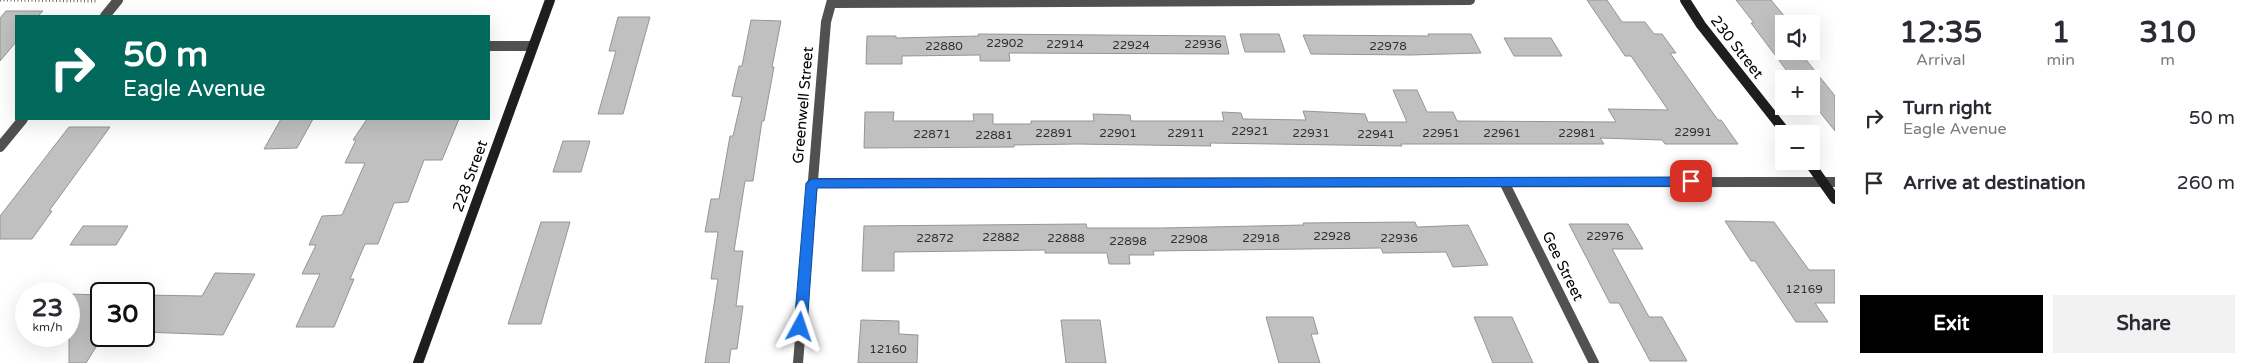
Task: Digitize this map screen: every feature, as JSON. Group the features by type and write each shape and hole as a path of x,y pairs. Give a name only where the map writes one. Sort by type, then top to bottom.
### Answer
{"street":[{"name":"228 Street","path":"418,363 550,0"},
{"path":"832,1 1470,0"},
{"name":"230 Street","path":"1685,0 1701,25 1781,125"},
{"path":"106,15 117,1"},
{"name":"Greenwell Street","path":"798,363 826,22 832,1"},
{"path":"490,46 533,46"},
{"path":"0,147 22,120"},
{"path":"1814,170 1835,199"},
{"name":"Gee Street","path":"1504,182 1594,363"},
{"path":"812,183 1835,182"}],"path":[{"path":"0,0 117,1"}],"building":[{"path":"1587,0 1607,0 1622,22 1645,22 1654,34 1662,34 1676,53 1670,53 1718,120 1721,120 1738,144 1665,144 1662,140 1600,138 1604,144 1401,144 1402,146 1210,143 1211,146 1077,144 1014,145 1014,147 864,148 865,112 894,112 893,121 974,121 973,114 993,114 993,124 1031,124 1031,121 1094,121 1093,114 1130,115 1131,121 1224,121 1222,112 1241,113 1243,119 1306,120 1303,111 1365,114 1368,122 1407,122 1393,90 1417,90 1427,112 1453,112 1457,121 1616,122 1608,109 1668,110 1631,56 1625,56"},
{"path":"1736,0 1771,0 1784,15 1775,15 1775,55 1751,23 1754,23"},
{"path":"6,11 43,11 39,15 15,15 15,43 0,61 0,18"},
{"path":"618,17 650,17 623,114 598,114 616,51 609,51"},
{"path":"751,20 781,21 753,181 745,181 734,251 743,251 736,306 743,306 737,349 731,349 729,363 705,363 718,279 711,279 718,232 705,232 711,199 719,199 730,136 733,136 742,97 732,96 739,66 742,66"},
{"path":"978,34 1225,36 1229,54 1009,53 1010,61 980,61 980,55 902,56 902,64 866,64 867,36 896,36 896,38 979,36"},
{"path":"1240,34 1279,34 1285,52 1245,52"},
{"path":"1428,34 1471,34 1481,53 1411,55 1311,54 1303,35 1429,36"},
{"path":"1504,38 1551,38 1562,56 1514,56"},
{"path":"1779,60 1806,60 1814,70 1786,70"},
{"path":"1820,77 1835,96 1835,131 1820,112"},
{"path":"280,120 312,120 297,148 264,149"},
{"path":"366,120 459,120 442,160 424,160 408,202 394,203 378,244 365,244 350,279 354,279 334,327 296,327 320,274 302,274 316,245 309,245 322,216 342,215 365,163 345,163 356,140 353,140"},
{"path":"69,127 110,127 49,211 52,211 32,239 0,239 0,216"},
{"path":"563,141 590,141 581,172 553,172"},
{"path":"1725,221 1774,222 1809,270 1835,270 1835,303 1815,303 1828,322 1796,322 1755,261 1751,261"},
{"path":"541,222 570,222 541,324 508,324"},
{"path":"1415,222 1417,227 1468,225 1488,265 1453,267 1446,252 1383,253 1381,248 1153,251 1154,255 1129,255 1130,264 1109,264 1107,253 1045,253 1045,250 894,252 894,271 862,271 864,226 1086,224 1087,228 1162,228 1304,225 1303,223"},
{"path":"1569,224 1628,224 1643,249 1612,249 1649,317 1662,317 1687,361 1650,361 1619,303 1610,303"},
{"path":"83,226 128,226 116,245 70,245"},
{"path":"215,273 255,274 223,335 155,332 155,295 202,296"},
{"path":"80,294 90,295 90,347 96,347 86,363 69,363 69,347 80,347"},
{"path":"1266,317 1313,317 1318,334 1311,334 1320,363 1279,363"},
{"path":"1474,317 1512,317 1533,363 1493,363"},
{"path":"861,320 899,321 899,334 918,335 917,363 858,363"},
{"path":"1061,320 1100,320 1106,363 1066,363"}],"route":[{"path":"800,327 812,183 1691,181"}]}
